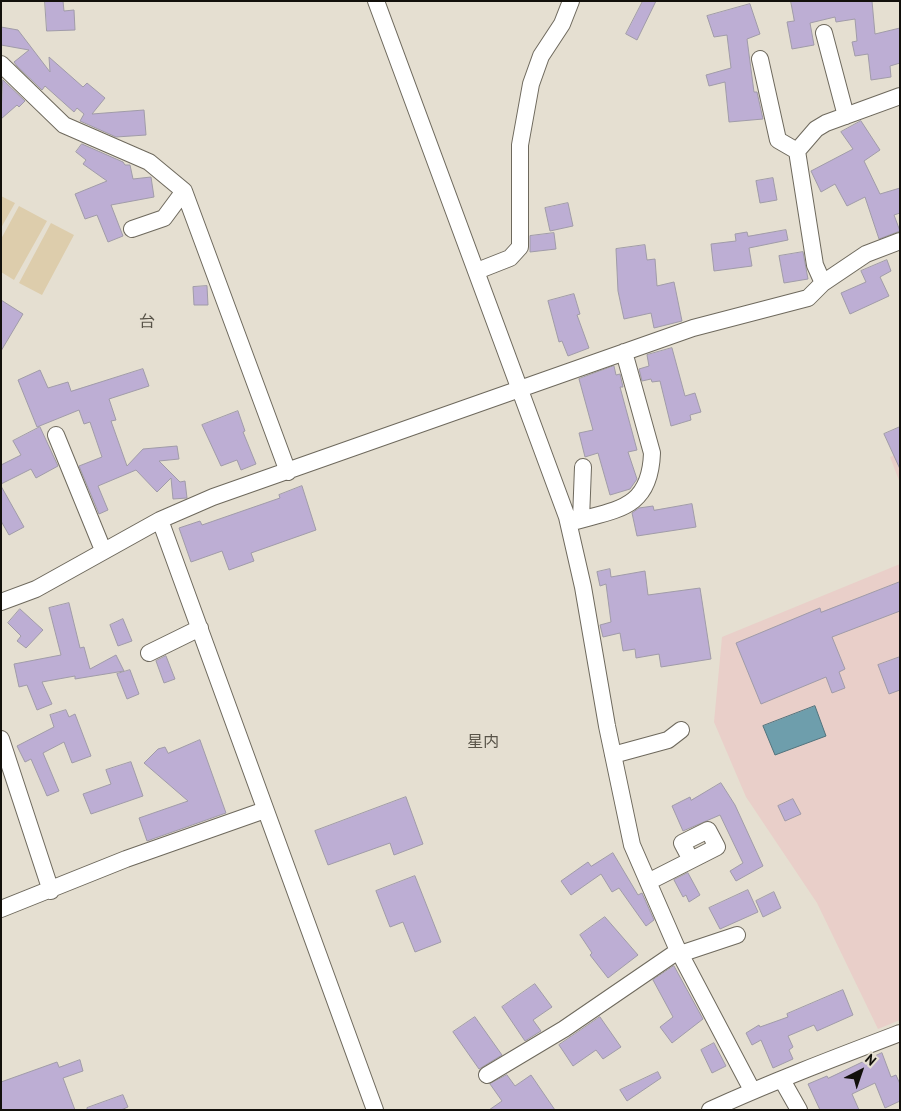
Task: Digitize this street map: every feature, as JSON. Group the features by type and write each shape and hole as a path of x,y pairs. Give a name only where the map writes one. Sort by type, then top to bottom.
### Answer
{"street":[{"path":"376,1 521,388 575,521 614,755 632,845 679,952 752,1090"},
{"path":"477,271 510,258 520,247 520,145 531,84 542,56 562,24 571,1"},
{"path":"824,33 846,116"},
{"path":"760,59 778,140 797,151"},
{"path":"1,64 64,125 149,162 184,191 288,472"},
{"path":"823,283 815,265 797,151 816,129 900,96"},
{"path":"132,229 164,218 184,191"},
{"path":"2,603 36,589 103,550 160,520 213,498 693,328 808,298 823,283 866,254 900,241"},
{"path":"575,521 625,506 639,497 651,469 650,444 624,352"},
{"path":"56,435 103,550"},
{"path":"575,521 583,467"},
{"path":"160,520 375,1110"},
{"path":"149,653 200,628"},
{"path":"614,755 668,740 681,730"},
{"path":"1,739 51,891"},
{"path":"1,910 126,859 265,810"},
{"path":"648,882 692,860"},
{"path":"487,1074 564,1029 679,952 738,934"},
{"path":"710,1110 752,1090 900,1033"},
{"path":"782,1080 799,1110"}],"shaded area":[{"path":"1,196 15,203 1,228"},
{"path":"19,206 47,221 14,280 1,272 1,239"},
{"path":"51,223 74,235 42,295 19,283"},
{"path":"900,453 900,483 890,457"},
{"path":"900,564 900,1020 878,1029 817,903 746,797 714,722 722,637"}],"water":[{"path":"815,706 826,736 775,755 763,726"}],"building":[{"path":"45,1 63,1 64,11 74,10 75,30 47,31"},
{"path":"643,1 656,1 637,40 626,34"},
{"path":"791,1 872,1 875,34 900,28 900,63 890,66 891,77 871,80 868,54 855,56 852,42 857,41 855,19 836,22 835,17 810,23 814,45 792,49 787,22 794,21"},
{"path":"750,4 760,34 747,39 754,92 757,92 763,119 729,122 725,82 709,86 706,75 731,68 727,35 714,37 707,16"},
{"path":"1,27 18,30 50,72 49,57 83,87 87,83 105,98 92,114 144,110 146,135 116,137 80,121 84,114 77,108 74,112 45,86 42,90 17,66 14,62 29,50 1,45"},
{"path":"3,80 25,101 19,107 17,105 1,119"},
{"path":"861,121 880,150 864,161 880,194 900,188 900,213 894,215 900,231 879,239 865,197 847,206 835,184 821,192 811,171 853,149 841,132"},
{"path":"82,144 123,162 125,165 130,165 133,179 151,177 154,197 111,205 123,236 108,242 97,215 85,219 75,194 107,181 83,164 86,160 76,152"},
{"path":"773,178 777,200 760,203 756,181"},
{"path":"568,203 573,226 550,231 545,208"},
{"path":"786,230 788,240 749,248 752,266 714,271 711,244 736,241 735,234 747,232 748,236"},
{"path":"554,233 556,249 530,252 530,236"},
{"path":"645,245 647,260 655,259 657,286 674,282 682,321 654,328 651,313 624,319 618,291 616,249"},
{"path":"803,252 808,279 784,283 779,256"},
{"path":"887,260 891,271 880,277 889,296 850,314 841,293 866,282 861,271"},
{"path":"207,286 208,305 194,305 193,287"},
{"path":"574,294 580,314 577,315 589,348 568,356 562,341 559,342 548,301"},
{"path":"1,300 23,314 1,351"},
{"path":"672,348 685,396 695,393 701,412 690,415 691,420 671,426 660,381 652,382 651,379 642,381 639,369 649,366 647,355"},
{"path":"614,366 616,375 620,374 623,387 620,387 637,450 628,452 637,479 630,489 610,495 598,453 585,457 579,433 593,430 579,379"},
{"path":"143,369 149,386 109,399 116,420 111,421 127,466 143,449 177,446 179,459 159,461 180,482 185,481 187,498 173,499 171,478 157,492 136,470 98,486 108,510 99,514 79,466 102,457 90,422 84,424 79,410 37,427 18,380 40,370 48,388 68,382 71,391"},
{"path":"238,411 245,431 243,432 256,464 241,470 237,460 221,466 202,425"},
{"path":"40,427 58,466 36,478 31,469 1,484 1,465 21,455 13,441"},
{"path":"900,427 900,469 884,434"},
{"path":"1,486 24,527 9,535 1,521"},
{"path":"302,486 316,530 251,553 254,561 229,570 222,551 191,562 179,528 200,521 202,525 280,498 279,495"},
{"path":"692,504 696,527 637,536 632,513 639,508 653,506 654,510"},
{"path":"610,569 611,577 645,571 648,595 700,588 711,659 661,667 659,654 636,658 635,649 623,651 620,633 603,637 600,625 611,622 606,584 600,586 597,572"},
{"path":"900,582 900,611 832,637 845,669 839,672 845,688 832,693 826,677 761,704 736,643 820,608 821,612"},
{"path":"69,603 80,648 84,647 90,669 116,655 124,671 75,679 75,676 42,682 52,704 37,710 27,685 19,687 14,664 61,655 49,608"},
{"path":"20,609 43,630 26,648 17,641 21,636 8,623"},
{"path":"123,619 132,641 118,646 110,625"},
{"path":"166,656 175,679 164,683 156,661"},
{"path":"900,657 900,690 889,694 878,665"},
{"path":"130,670 139,694 127,699 117,674"},
{"path":"66,710 69,717 75,714 91,756 72,763 64,742 43,753 59,791 47,796 31,759 25,762 17,746 54,727 50,715"},
{"path":"200,740 226,813 147,841 139,818 188,801 144,763 158,749 165,747 168,753"},
{"path":"131,762 143,796 91,814 83,794 111,784 106,770"},
{"path":"721,783 735,805 763,866 736,881 730,871 743,863 720,815 683,831 672,806 690,797 691,800"},
{"path":"406,797 423,844 394,855 390,843 328,865 315,831"},
{"path":"793,799 801,814 785,821 778,806"},
{"path":"613,853 638,895 642,893 654,920 646,926 619,888 612,892 601,874 571,895 561,881 588,862 591,866"},
{"path":"688,873 700,895 689,902 686,895 683,897 674,880"},
{"path":"415,876 441,942 415,952 403,922 390,927 376,891"},
{"path":"748,890 758,912 720,929 709,908"},
{"path":"774,892 781,908 763,917 756,901"},
{"path":"605,917 638,955 608,978 590,955 592,953 580,935"},
{"path":"674,966 703,1019 672,1043 660,1027 673,1017 653,980"},
{"path":"535,984 552,1007 533,1020 541,1031 525,1041 502,1007"},
{"path":"843,990 853,1015 817,1031 814,1025 788,1036 793,1047 789,1050 793,1059 773,1068 761,1040 752,1045 746,1033 759,1025 760,1027 788,1017 787,1014"},
{"path":"475,1017 502,1055 479,1069 453,1032"},
{"path":"600,1017 621,1047 603,1059 596,1050 573,1066 559,1045"},
{"path":"714,1043 726,1066 712,1073 701,1050"},
{"path":"882,1053 891,1077 896,1075 900,1084 900,1101 885,1108 875,1083 852,1094 859,1110 820,1110 808,1084 827,1076 828,1078"},
{"path":"80,1060 83,1071 63,1078 75,1110 1,1110 1,1082 57,1062 59,1067"},
{"path":"658,1072 661,1078 627,1101 620,1090"},
{"path":"507,1075 515,1086 531,1075 555,1110 489,1110 502,1101 490,1084"},
{"path":"123,1095 128,1107 121,1110 87,1110 87,1108"}],"district":[{"name":"台","path":"147,322"},
{"name":"星内","path":"483,742"}]}
